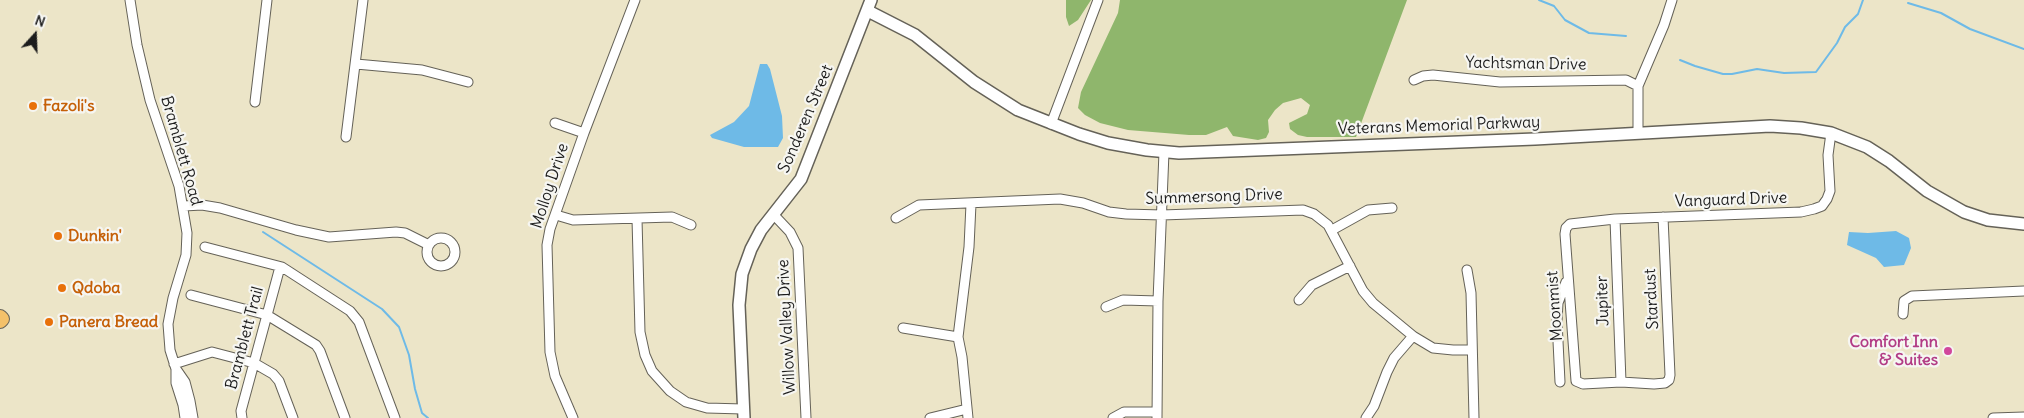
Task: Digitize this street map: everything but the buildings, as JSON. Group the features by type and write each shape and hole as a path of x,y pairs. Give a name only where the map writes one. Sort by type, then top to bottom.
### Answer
{"street":[{"name":"Bramblett Road","path":"130,0 137,45 150,100 184,206 187,233 186,255 173,298 168,324 170,350 190,400 192,418"},
{"path":"255,102 267,0"},
{"path":"346,137 363,0"},
{"name":"Molloy Drive","path":"573,418 555,376 550,352 547,245 584,133 634,0"},
{"path":"1051,124 1098,0"},
{"path":"1638,132 1638,86 1672,0"},
{"name":"Veterans Memorial Parkway","path":"869,5 915,35 974,82 1005,103 1051,124 1108,143 1179,153 1638,132 1726,130 1770,126 1801,128 1831,133 1867,147 1890,161 1928,190 1964,212 1988,220 2024,224"},
{"name":"Sonderen Street","path":"743,413 740,305 742,274 751,249 761,230 801,179 869,5"},
{"path":"356,64 422,70 468,82"},
{"name":"Yachtsman Drive","path":"1414,80 1423,76 1433,75 1500,82 1626,80 1638,86"},
{"path":"555,123 584,133"},
{"name":"Vanguard Drive","path":"1566,228 1570,224 1577,222 1801,212 1822,206 1830,192 1828,155 1831,133"},
{"path":"1113,418 1124,412 1157,415 1158,301 1164,152"},
{"name":"Summersong Drive","path":"896,218 919,206 1060,199 1083,202 1118,213 1162,215 1303,210 1318,217 1332,230 1364,291 1373,303 1413,336 1433,348 1472,350"},
{"path":"930,418 967,413 962,357 958,337 969,247 971,204"},
{"path":"184,206 202,205 220,208 296,230 329,237 396,232 404,233 429,244"},
{"path":"1332,230 1368,210 1392,208"},
{"name":"Willow Valley Drive","path":"772,214 790,232 798,248 806,418"},
{"path":"556,215 573,220 672,218 690,225"},
{"name":"Stardust","path":"1620,382 1654,384 1665,383 1669,380 1663,218"},
{"path":"637,219 640,332 652,371 670,391 686,402 707,408 743,413"},
{"name":"Jupiter","path":"1614,219 1620,382"},
{"name":"Moonmist","path":"1566,228 1567,280 1576,381 1583,384 1620,382"},
{"path":"206,247 286,269 354,316 369,347 395,418"},
{"path":"1299,300 1312,285 1350,266"},
{"name":"Bramblett Trail","path":"242,418 241,411 280,267"},
{"path":"1467,270 1470,294 1474,418"},
{"path":"1560,382 1558,303 1567,280"},
{"path":"1903,314 1903,302 1906,298 1912,296 2024,291"},
{"path":"191,295 267,315 316,345 320,351 345,418"},
{"path":"1106,307 1123,300 1158,301"},
{"path":"903,328 958,337"},
{"path":"1366,418 1374,406 1386,372 1394,358 1413,336"},
{"path":"175,366 212,352 254,363 273,374 279,381 293,418"},
{"name":"Bramblett Road","path":"175,366 176,383 185,418"},
{"path":"1993,418 2024,417"}],"green space":[{"path":"1066,0 1091,0 1078,20 1069,26 1066,17"},
{"path":"1120,0 1407,0 1356,137 1307,137 1298,135 1290,129 1289,123 1307,114 1310,105 1301,98 1283,103 1275,110 1268,120 1269,132 1266,138 1258,140 1233,136 1227,127 1206,135 1128,130 1100,123 1085,115 1078,108 1081,92 1118,13"}],"water":[{"path":"760,64 767,64 770,69 782,116 783,138 778,147 744,147 712,138 710,135 734,122 749,106"},
{"path":"1896,231 1909,238 1911,248 1904,265 1884,267 1876,258 1847,245 1849,232"}],"waterway":[{"path":"1539,0 1554,6 1565,20 1589,33 1626,36"},
{"path":"1680,60 1723,74 1757,69 1784,73 1816,72 1837,43 1845,27 1858,14 1863,0"},
{"path":"1908,3 1941,13 1970,29 2024,49"},
{"path":"263,232 382,309 399,327 409,355 415,389 422,413 428,418"}],"place":[{"name":"Fazoli's","path":"33,106"},
{"name":"Dunkin'","path":"58,236"},
{"name":"Qdoba","path":"62,288"},
{"name":"Panera Bread","path":"49,322"},
{"name":"Comfort Inn & Suites","path":"1948,351"}]}
